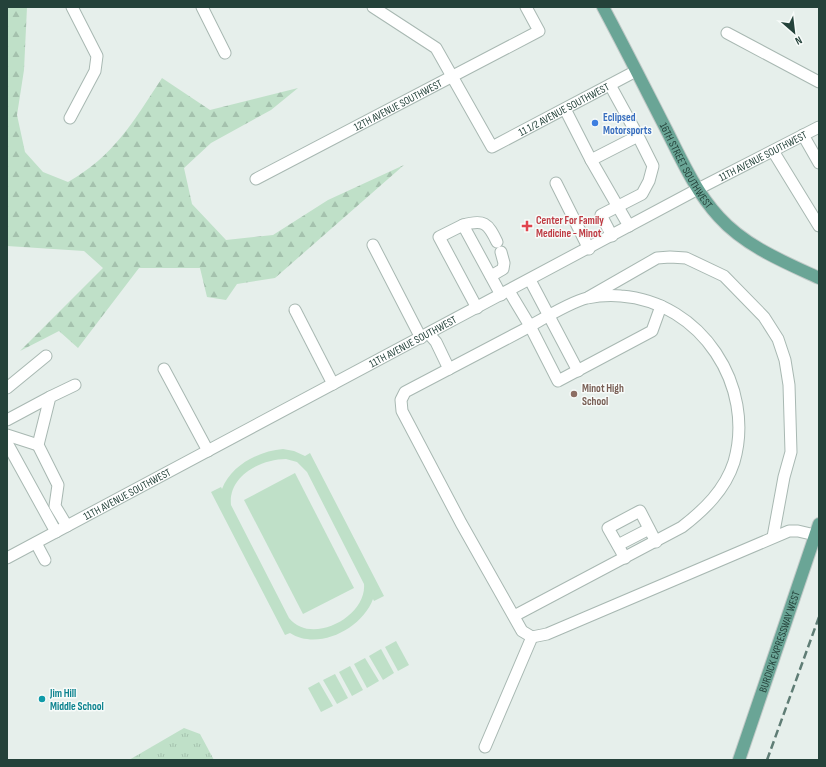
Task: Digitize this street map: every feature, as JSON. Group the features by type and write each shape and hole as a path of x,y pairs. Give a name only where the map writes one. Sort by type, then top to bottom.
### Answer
{"main road":[{"name":"16TH STREET SOUTHWEST","path":"603,7 698,189 719,217 753,245 772,256 819,278"},
{"name":"BURDICK EXPRESSWAY WEST","path":"739,760 817,530"}],"street":[{"path":"70,118 95,71 97,56 72,7"},
{"path":"202,7 225,53"},
{"path":"373,7 436,48 452,76"},
{"name":"12TH AVENUE SOUTHWEST","path":"256,178 539,31 526,7"},
{"path":"727,33 819,82"},
{"name":"11 1/2 AVENUE SOUTHWEST","path":"452,76 492,147 636,70"},
{"path":"610,85 653,166 649,181 642,194 601,216 612,236"},
{"path":"565,109 591,160 619,206 629,226"},
{"name":"11TH AVENUE SOUTHWEST","path":"7,558 589,249 698,189 819,126"},
{"path":"804,134 819,163"},
{"path":"591,160 638,136"},
{"path":"773,151 819,226"},
{"path":"556,183 589,249"},
{"path":"477,308 439,237 463,225 482,222 492,232 504,263 503,269 491,276"},
{"path":"463,225 491,276 530,326 558,381 652,331 661,306"},
{"path":"373,245 425,336 436,342 449,369"},
{"path":"773,537 784,477 791,452 789,385 785,360 778,339 764,317 724,276 696,262 670,256 657,258 587,298 550,315 404,392 401,400 402,411 461,523 522,631 532,638 569,625 773,537 789,531 817,530"},
{"path":"530,280 550,315 578,371"},
{"path":"514,616 656,542 688,522 713,500 723,485 733,463 739,437 738,406 731,380 721,359 703,336 690,324 661,306 642,300 620,296 587,298"},
{"path":"295,310 333,384"},
{"path":"7,388 46,356"},
{"path":"164,370 208,451"},
{"path":"7,420 75,385"},
{"path":"50,397 38,445 58,484 55,506 67,526"},
{"path":"7,435 38,445"},
{"path":"7,442 56,532"},
{"path":"625,558 608,528 640,511 656,542"},
{"path":"618,545 649,529"},
{"path":"36,543 45,560"},
{"path":"485,747 532,638"}],"green space":[{"path":"7,7 27,7 24,70 17,115 25,152 43,172 68,182 98,161 121,137 142,109 162,78 210,110 298,88 271,110 211,143 184,168 192,204 226,240 273,235 328,200 404,165 275,278 237,284 226,300 207,297 200,268 139,268 78,348 59,331 20,351 103,268 84,251 7,246"},
{"path":"283,449 294,451 305,456 310,453 384,596 374,601 373,599 359,620 349,628 326,638 313,640 301,638 290,633 285,635 211,492 221,487 222,489 226,480 239,466 256,456 274,450","holes":["286,459 297,462 307,472 364,584 363,596 357,607 347,617 336,624 323,628 310,629 299,626 289,618 231,505 231,495 235,486 240,478 248,471 266,462 276,460"]},
{"path":"295,473 354,588 303,614 244,500"},
{"path":"396,641 409,665 398,671 385,647"},
{"path":"381,649 394,673 383,680 369,656"},
{"path":"365,658 379,681 367,688 354,664"},
{"path":"350,666 363,690 352,696 339,672"},
{"path":"335,674 348,698 337,704 323,680"},
{"path":"319,682 333,706 321,712 308,688"},
{"path":"184,728 200,734 214,760 129,760"}],"railway":[{"path":"767,760 819,617"}],"place":[{"name":"Eclipsed Motorsports","path":"595,123"},
{"name":"Center For Family Medicine - Minot","path":"527,226"},
{"name":"Minot High School","path":"574,394"},
{"name":"Jim Hill Middle School","path":"42,699"}]}
